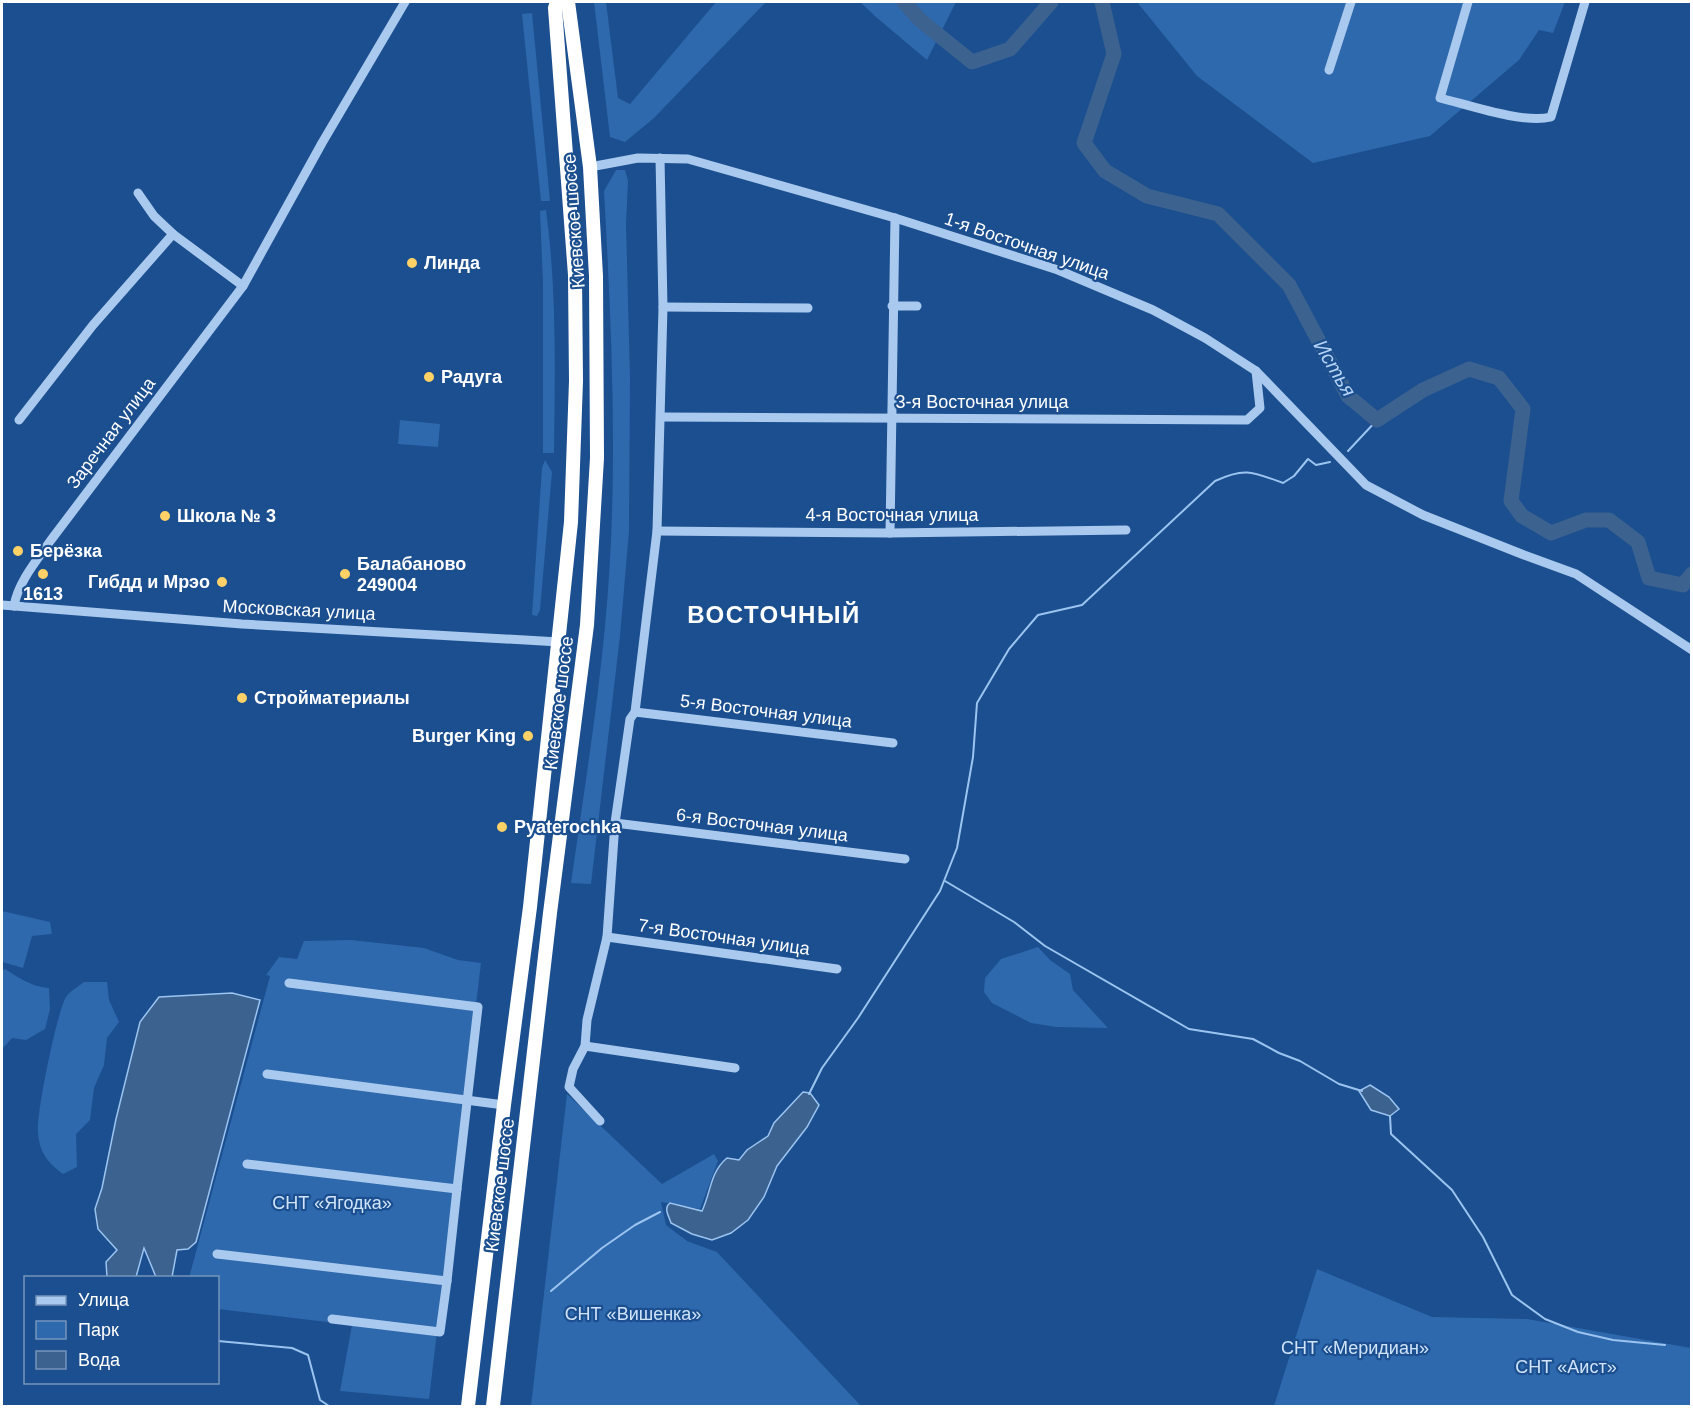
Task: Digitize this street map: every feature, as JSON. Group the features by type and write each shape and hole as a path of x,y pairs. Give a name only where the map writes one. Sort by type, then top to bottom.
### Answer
{"highway":[{"name":"Киевское шоссе","path":"468,1407 530,907 571,522 574,460 575,275 556,2"},
{"name":"Киевское шоссе","path":"493,1407 587,625 597,458 596,276 590,168 568,2"},
{"path":"574,460 583,447 590,447 597,458"}],"street":[{"name":"Заречная улица","path":"14,606 16,596 51,540 243,286 404,2"},
{"path":"1329,70 1351,2"},
{"path":"1468,2 1440,98 1519,117 1544,119 1551,117 1585,2"},
{"name":"1-я Восточная улица","path":"590,168 638,158 688,159 895,218 1069,274 1153,310 1205,338 1256,371 1366,485 1423,515 1576,574 1692,650"},
{"path":"600,1121 569,1087 573,1069 585,1046 587,1020 607,937 615,823 630,719 635,712 657,531 663,307 660,158"},
{"path":"138,193 154,216 173,234 243,286"},
{"path":"890,533 895,218"},
{"path":"19,420 93,325 173,234"},
{"path":"892,306 917,306"},
{"path":"663,307 808,308"},
{"name":"3-я Восточная улица","path":"661,417 1247,420 1260,408 1256,371"},
{"name":"4-я Восточная улица","path":"657,531 890,533 1126,530"},
{"name":"Московская улица","path":"2,605 242,624 559,642"},
{"name":"5-я Восточная улица","path":"635,712 893,744"},
{"name":"6-я Восточная улица","path":"615,823 905,859"},
{"name":"7-я Восточная улица","path":"607,937 837,969"},
{"path":"289,983 478,1007 440,1332 332,1319"},
{"path":"585,1046 735,1068"},
{"path":"267,1074 504,1105"},
{"path":"247,1164 457,1189"},
{"path":"218,1254 447,1281"}],"green space":[{"path":"594,2 606,2 618,98 630,104 716,2 766,2 654,118 625,142 610,137"},
{"path":"860,2 956,2 927,60"},
{"path":"1137,2 1565,2 1553,33 1539,30 1519,60 1430,136 1313,163 1197,76"},
{"path":"532,13 550,201 541,201 522,14"},
{"path":"616,170 625,170 628,181 626,224 630,378 629,531 620,636 591,884 571,883 598,690 609,572 613,409 604,191"},
{"path":"546,210 554,301 554,453 543,453 543,283 540,211"},
{"path":"400,420 440,424 438,447 398,444"},
{"path":"545,460 552,472 540,610 537,616 532,615 542,468"},
{"path":"2,911 50,922 52,934 32,936 23,968 2,962"},
{"name":"СНТ «Ягодка»","path":"351,940 424,948 458,960 481,963 429,1399 340,1391 352,1325 219,1309 219,1276 190,1276 270,976 266,975 279,957 297,959 304,941"},
{"path":"1038,947 1050,960 1070,974 1073,990 1108,1028 1056,1027 1031,1023 992,1003 984,992 985,978 1001,959"},
{"path":"5,969 32,984 49,988 50,1009 45,1029 26,1040 12,1038 2,1049 2,971"},
{"path":"84,982 107,982 109,1000 119,1022 107,1038 104,1065 94,1088 90,1120 76,1134 77,1167 63,1174 53,1166 42,1151 38,1122 48,1063 62,1006 66,997"},
{"name":"СНТ «Вишенка»","path":"567,1094 662,1184 714,1154 718,1161 700,1209 661,1202 666,1225 687,1241 717,1252 861,1406 531,1406"},
{"name":"СНТ «Меридиан»","path":"1317,1269 1432,1317 1527,1319 1691,1348 1691,1406 1274,1406"}],"water":[{"path":"232,993 260,1000 196,1242 188,1249 177,1250 172,1276 156,1276 144,1248 136,1276 107,1276 106,1262 117,1250 98,1229 95,1209 102,1188 140,1022 159,997"},
{"path":"1370,1085 1389,1097 1399,1109 1390,1116 1371,1110 1359,1091"},
{"path":"803,1092 810,1093 819,1105 807,1127 777,1166 764,1197 748,1220 731,1233 712,1240 692,1234 671,1223 667,1212 670,1203 702,1211 714,1176 721,1164 727,1158 739,1160 747,1150 768,1136 774,1123"}],"waterway":[{"name":"Истья","path":"904,2 920,20 972,62 1010,49 1051,2"},
{"name":"Истья","path":"1102,2 1114,54 1084,143 1105,171 1147,196 1218,214 1289,285 1348,396 1377,420 1423,390 1469,369 1499,378 1523,409 1511,501 1522,516 1551,533 1586,520 1609,520 1638,542 1649,578 1683,585 1692,574"},
{"path":"1348,451 1377,420"},
{"path":"809,1094 822,1068 858,1018 940,891 957,848 973,757 977,703 1009,649 1038,615 1082,605 1215,481 1234,474 1249,473 1283,483 1294,476 1308,459 1316,465 1330,462"},
{"path":"945,881 1014,922 1045,946 1189,1029 1253,1039 1300,1061 1339,1084 1362,1091"},
{"path":"1390,1116 1391,1134 1452,1190 1483,1237 1512,1295 1545,1319 1578,1332 1613,1340 1665,1345"},
{"path":"551,1291 602,1248 635,1225 660,1212"},
{"path":"219,1341 292,1348 308,1355 320,1400 329,1406"}],"place":[{"name":"Линда","path":"412,263"},
{"name":"Радуга","path":"429,377"},
{"name":"Школа № 3","path":"165,516"},
{"name":"Берёзка","path":"18,551"},
{"name":"1613","path":"43,574"},
{"name":"Балабаново 249004","path":"345,574"},
{"name":"Гибдд и Мрэо","path":"222,582"},
{"name":"Стройматериалы","path":"242,698"},
{"name":"Burger King","path":"528,736"},
{"name":"Pyaterochka","path":"502,827"}],"district":[{"name":"ВОСТОЧНЫЙ","path":"774,615"}],"park label":[{"name":"СНТ «Аист»","path":"1566,1367"}]}
